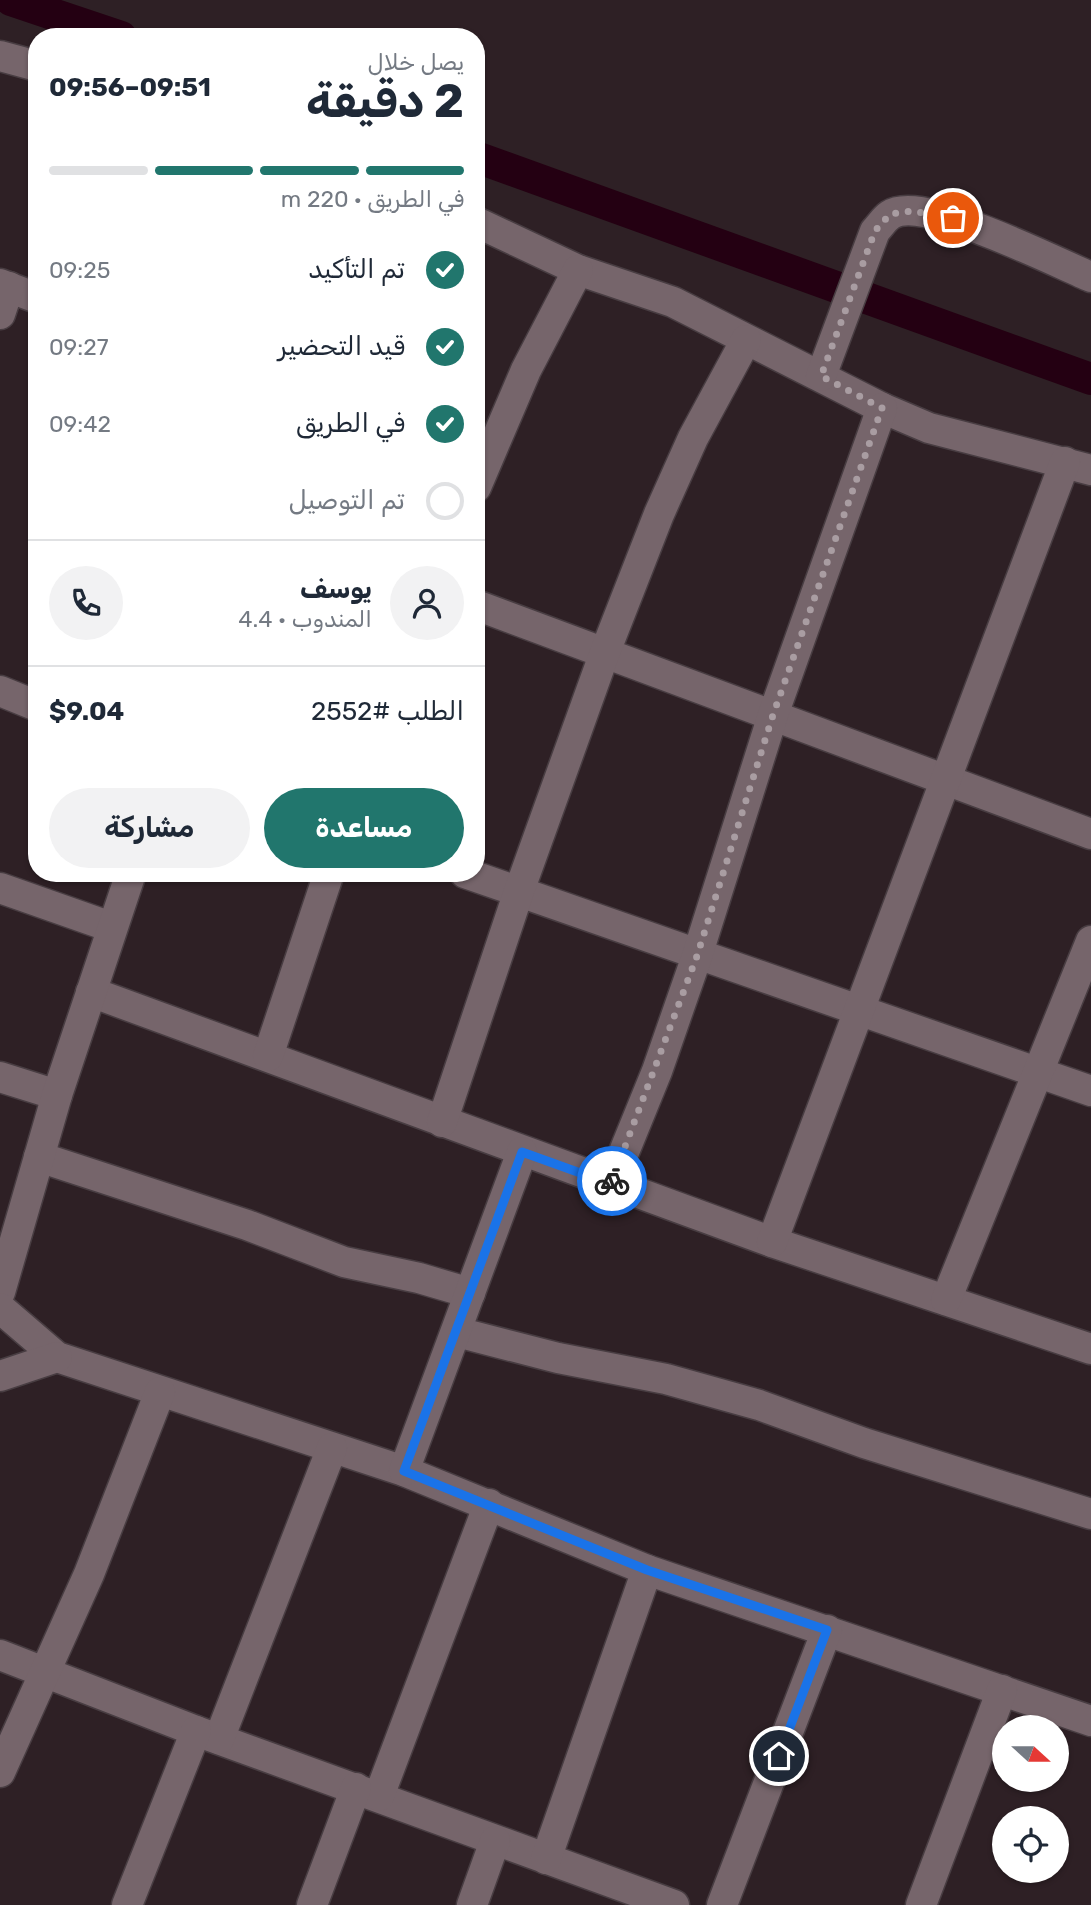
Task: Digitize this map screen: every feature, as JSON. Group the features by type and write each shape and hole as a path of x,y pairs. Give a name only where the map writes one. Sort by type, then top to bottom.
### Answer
{"street":[{"path":"0,55 28,63"},
{"path":"821,376 875,231 890,214 912,211 953,218 1091,277"},
{"path":"485,226 578,270 673,302 882,408 929,428 1078,466 946,778 772,1242"},
{"path":"485,466 526,370 578,270"},
{"path":"442,1122 518,894 605,652 688,451 746,340"},
{"path":"611,1184 657,1071 697,956 773,715 882,408"},
{"path":"485,609 1091,834"},
{"path":"0,691 28,702"},
{"path":"485,881 1091,1091"},
{"path":"0,1292 57,1095 128,882"},
{"path":"268,1056 326,882"},
{"path":"0,888 111,927"},
{"path":"946,1300 1091,941"},
{"path":"91,992 772,1242 1091,1349"},
{"path":"0,1077 57,1095"},
{"path":"404,1471 522,1152"},
{"path":"39,1157 247,1226 344,1262 419,1278 470,1293"},
{"path":"0,1308 57,1357 404,1471 647,1570 1091,1721"},
{"path":"457,1332 558,1357 666,1379 746,1401 864,1443 1091,1514"},
{"path":"0,1376 57,1357"},
{"path":"0,1772 119,1501 160,1392"},
{"path":"127,1905 207,1735 332,1448"},
{"path":"312,1905 367,1792 489,1504"},
{"path":"546,1859 647,1570"},
{"path":"722,1905 827,1630"},
{"path":"0,1655 656,1902"},
{"path":"921,1905 1002,1689"},
{"path":"472,1905 495,1841"}],"waterway":[{"path":"11,0 94,28"},
{"path":"485,160 1091,379"}],"way so far":[{"path":"612,1181 657,1071 697,956 773,715 882,408 821,376 875,231 890,214 912,211 953,218"}],"route":[{"path":"612,1181 611,1184 522,1152 404,1471 647,1570 827,1630 779,1756"}]}
